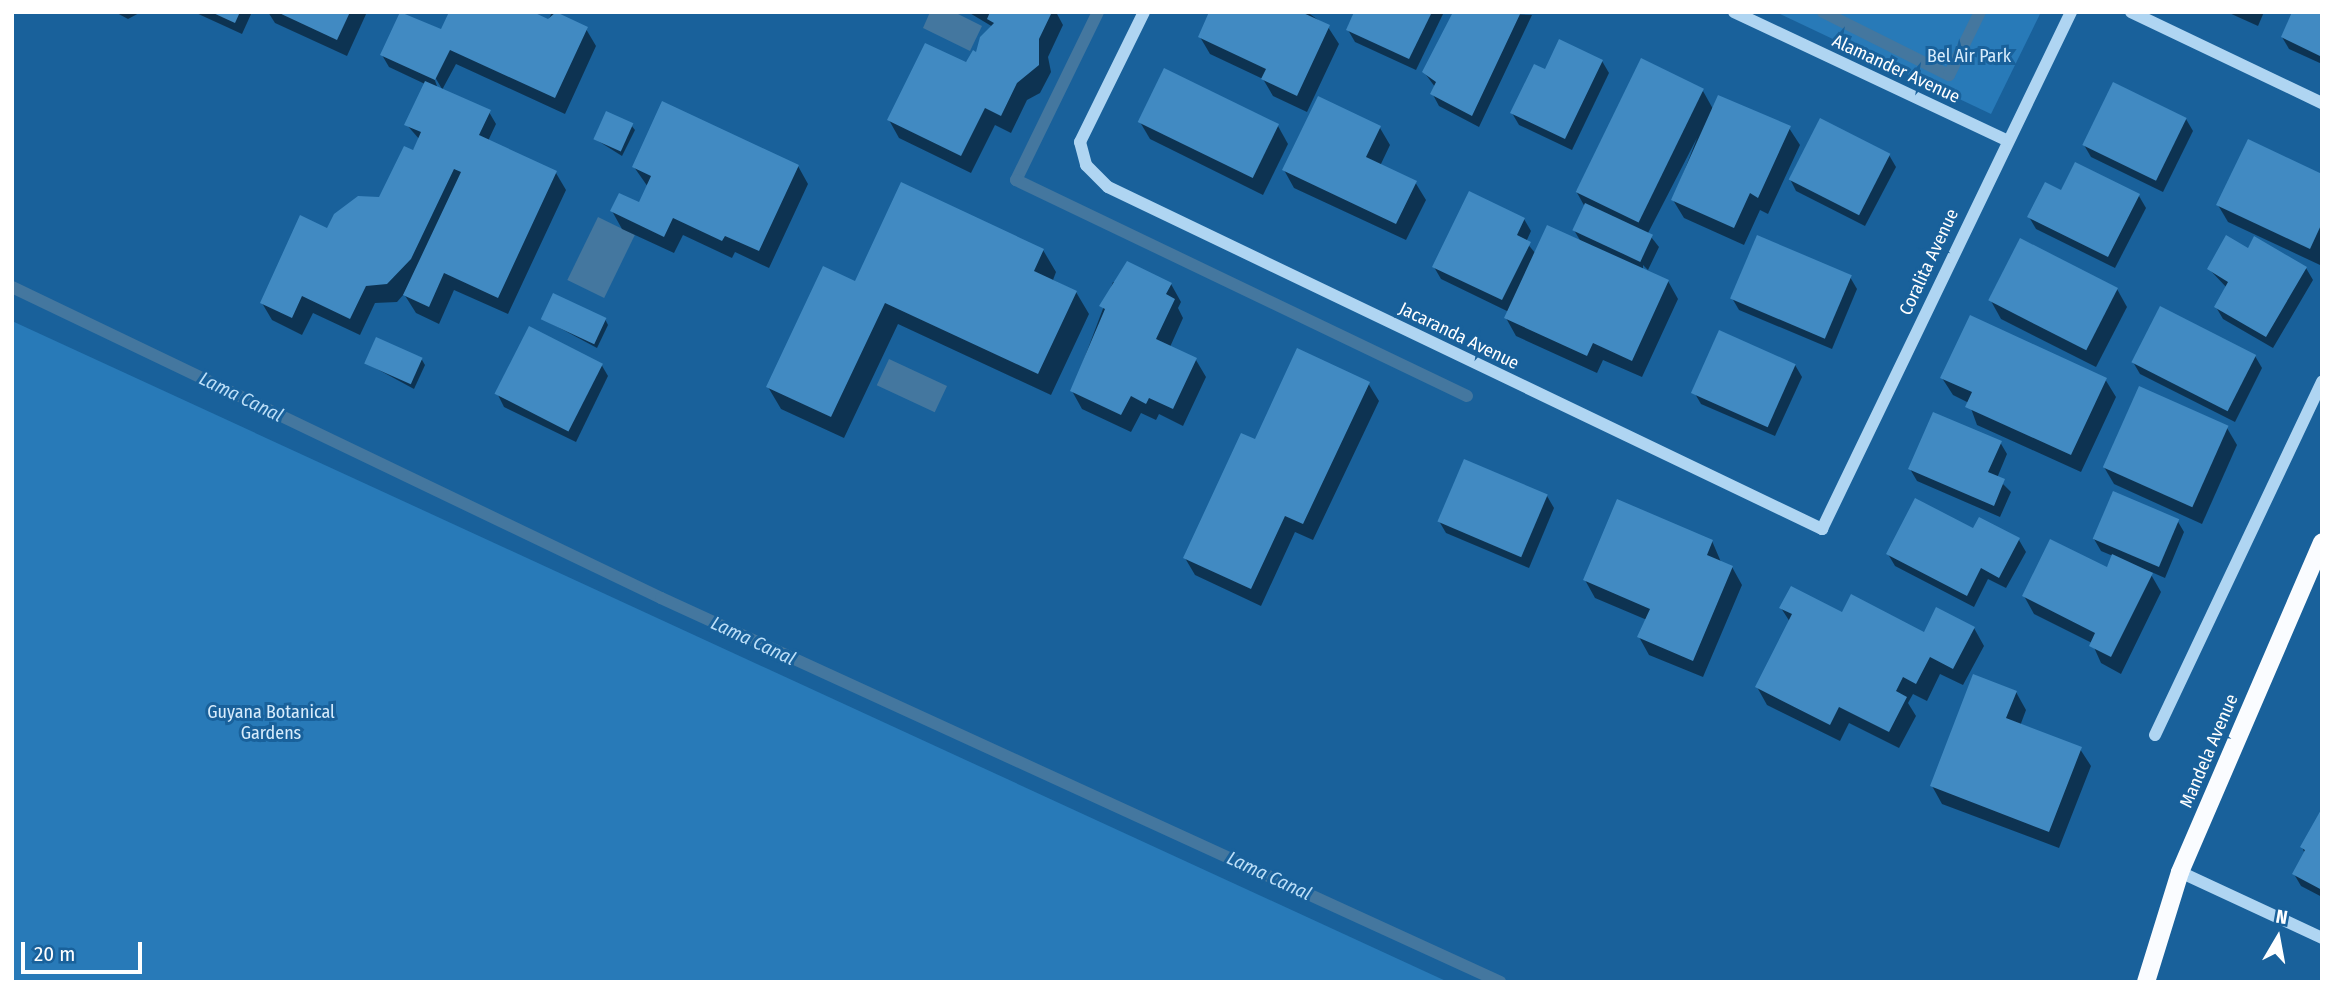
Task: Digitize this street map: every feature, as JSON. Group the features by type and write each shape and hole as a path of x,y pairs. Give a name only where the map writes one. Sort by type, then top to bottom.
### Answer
{"main road":[{"name":"Mandela Avenue","path":"2146,982 2180,872 2322,542"}],"street":[{"name":"Jacaranda Avenue","path":"1144,12 1080,142 1086,165 1108,187 1822,529"},
{"name":"Alamander Avenue","path":"1734,12 2006,140"},
{"name":"Coralita Avenue","path":"1822,529 2006,140 2071,12"},
{"path":"2131,12 2322,103"},
{"path":"2155,735 2322,382"},
{"path":"2180,872 2322,938"}],"green space":[{"name":"Bel Air Park","path":"1776,12 2041,12 1991,114"},
{"name":"Guyana Botanical Gardens","path":"12,321 1448,982 12,982"}],"shaded area":[{"path":"930,12 954,12 982,26 970,51 923,28"},
{"path":"598,217 635,235 604,298 567,280"},
{"path":"889,359 947,386 935,412 877,385"}],"building":[{"path":"211,12 240,12 235,23"},
{"path":"277,12 350,12 337,40"},
{"path":"400,12 441,29 449,12 533,12 548,19 556,12 588,27 555,98 450,50 435,80 380,55"},
{"path":"990,12 1052,12 1039,39 1039,65 1017,83 1001,116 985,108 961,156 887,120 925,43 966,62 973,50 976,52 980,37 994,23 987,19"},
{"path":"1209,12 1301,12 1330,25 1297,96 1261,79 1266,69 1198,37"},
{"path":"1354,12 1432,12 1409,59 1346,30"},
{"path":"1453,12 1521,12 1472,116 1430,94 1436,82 1422,72"},
{"path":"2292,12 2322,12 2322,57 2281,37"},
{"path":"1559,39 1603,60 1565,139 1510,113 1534,64 1545,69"},
{"path":"1641,58 1704,89 1639,223 1576,192"},
{"path":"1164,68 1279,124 1253,178 1138,122"},
{"path":"425,81 491,110 479,135 557,171 498,298 444,273 429,307 403,295 461,172 454,169 411,259 387,284 366,286 350,319 302,296 292,318 260,303 300,215 327,228 334,214 358,196 379,197 404,146 413,150 421,132 404,125"},
{"path":"2113,82 2187,118 2156,181 2082,145"},
{"path":"1718,95 1791,126 1758,198 1750,193 1734,228 1671,200"},
{"path":"1318,96 1381,126 1366,157 1417,181 1396,224 1282,170"},
{"path":"662,101 799,165 759,251 725,236 722,241 673,218 664,237 610,211 619,193 639,202 651,176 632,167"},
{"path":"606,111 633,123 621,152 593,139"},
{"path":"1820,118 1890,154 1859,215 1789,179"},
{"path":"2248,139 2322,174 2322,223 2310,249 2216,205"},
{"path":"2075,162 2140,194 2108,257 2027,217 2045,182 2061,190"},
{"path":"901,182 1044,249 1034,271 1077,291 1038,374 885,303 831,417 766,387 823,266 855,281"},
{"path":"1469,191 1525,218 1517,235 1531,242 1502,300 1432,267"},
{"path":"1585,203 1653,235 1640,262 1572,230"},
{"path":"1547,225 1669,280 1632,361 1593,343 1587,356 1504,318"},
{"path":"1757,235 1852,275 1825,339 1730,299"},
{"path":"2226,235 2248,248 2254,236 2307,267 2266,337 2214,307 2228,282 2207,269"},
{"path":"2020,238 2118,288 2086,350 1988,300"},
{"path":"1127,261 1172,283 1166,294 1175,299 1156,339 1197,358 1173,409 1149,398 1146,404 1131,396 1121,415 1070,391 1105,309 1099,306"},
{"path":"553,293 606,318 594,344 541,319"},
{"path":"2160,306 2256,355 2228,411 2131,362"},
{"path":"1970,315 2107,378 2071,455 1965,407 1972,392 1940,378"},
{"path":"529,326 603,364 568,431 494,394"},
{"path":"1719,330 1796,364 1768,427 1691,393"},
{"path":"376,337 423,358 411,384 364,363"},
{"path":"1297,348 1370,382 1303,524 1285,516 1251,589 1183,558 1241,433 1255,439"},
{"path":"2139,386 2229,426 2192,507 2103,467"},
{"path":"1933,412 2002,441 1988,472 2005,479 1994,506 1908,469"},
{"path":"1464,459 1548,495 1521,557 1437,522"},
{"path":"2113,491 2179,519 2159,567 2093,539"},
{"path":"1915,498 1973,528 1979,517 2020,538 1999,578 1981,568 1967,596 1886,554"},
{"path":"1617,499 1713,540 1707,555 1733,566 1693,661 1637,637 1650,609 1583,580"},
{"path":"2050,539 2107,567 2112,554 2153,573 2111,657 2089,646 2095,633 2022,596"},
{"path":"1791,586 1842,612 1851,594 1924,632 1936,607 1975,627 1953,669 1930,657 1916,684 1903,677 1896,691 1907,697 1889,732 1839,707 1830,725 1755,687 1792,614 1779,608"},
{"path":"1973,674 2017,691 2006,718 2082,747 2049,832 1930,786"},
{"path":"2322,808 2322,890 2292,874 2305,850 2300,847"}],"waterway":[{"path":"1098,12 1016,180 1467,396"},
{"path":"1823,12 1949,75 1980,12"},
{"name":"Lama Canal","path":"12,287 661,598 1500,982"}]}
